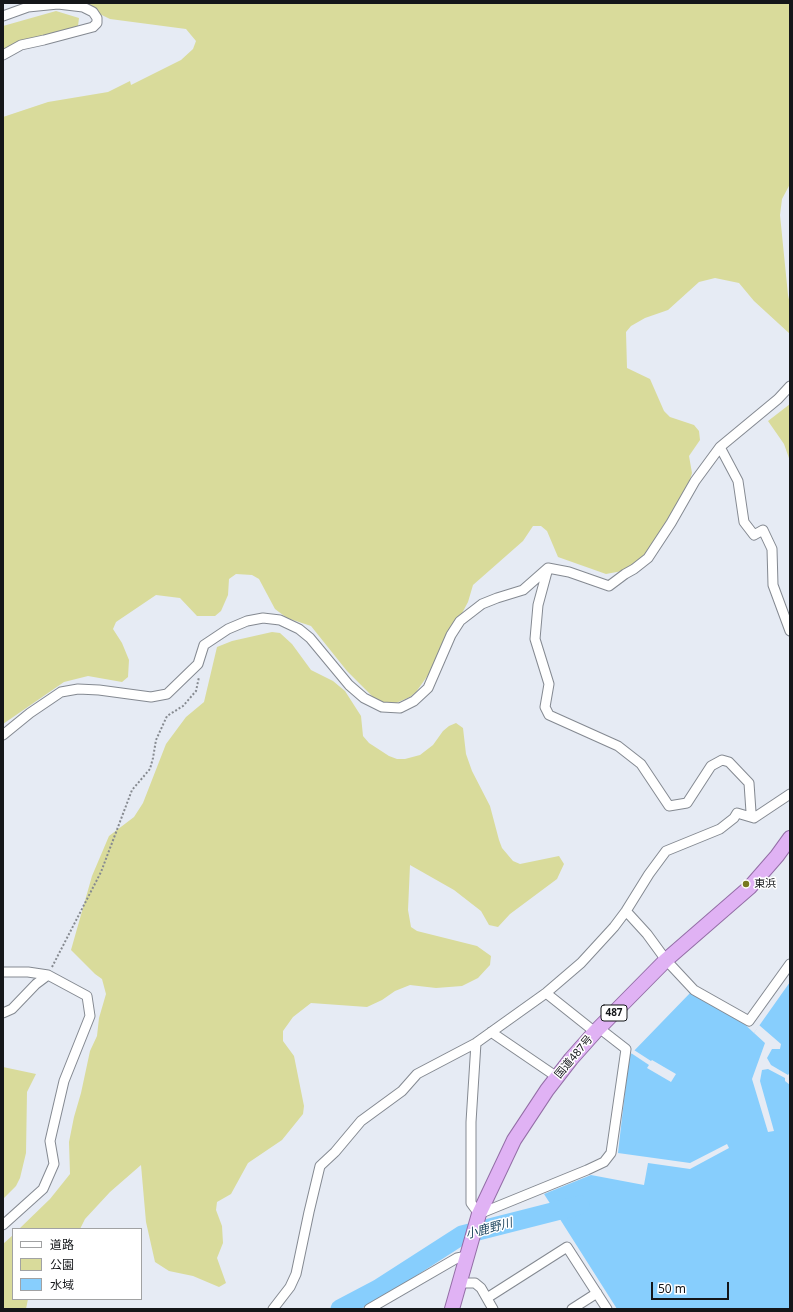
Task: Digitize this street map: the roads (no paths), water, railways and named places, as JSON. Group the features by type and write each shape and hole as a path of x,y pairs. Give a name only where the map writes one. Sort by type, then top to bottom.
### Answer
{"highway":[{"name":"国道487号","path":"452,1309 479,1217 514,1140 528,1117 557,1077 597,1030 666,960 750,887 777,856 790,838"}],"street":[{"path":"3,16 28,7 58,4 83,7 93,12 97,18 97,23 93,27 21,45 3,55"},
{"path":"548,568 569,572 609,586 634,569 648,558 671,523 695,481 720,447 778,399 790,386"},
{"path":"720,447 738,481 744,522 754,535 763,530 772,549 773,585 790,631"},
{"path":"3,735 61,692 78,689 99,690 151,697 167,694 198,664 204,645 228,629 247,621 263,618 280,620 299,629 310,638 348,685 364,698 382,707 400,708 414,701 428,688 451,635 460,621 482,604 523,590 548,568"},
{"path":"548,568 538,606 535,639 550,684 545,706 550,715 618,746 641,764 669,806 687,803 711,766 722,760 730,762 749,783 751,812 754,818"},
{"path":"754,818 790,794"},
{"path":"273,1309 290,1288 296,1274 305,1226 320,1166 335,1152 361,1121 402,1091 417,1074 476,1043 546,993 581,963 626,912 648,874 666,851 720,829 738,813 754,818"},
{"path":"626,912 647,934 666,960 694,990 749,1021 790,964"},
{"path":"3,972 28,972 48,975 87,996 90,1016 64,1081 50,1140 54,1164 43,1189 3,1226"},
{"path":"3,1013 12,1009 36,984 48,975"},
{"path":"476,1043 471,1122 471,1203 479,1217 604,1162 611,1153 626,1049 546,993"},
{"path":"491,1032 557,1077"},
{"path":"487,1298 567,1247 607,1309"},
{"path":"369,1309 468,1253"},
{"path":"459,1283 475,1283 481,1288 493,1309"},
{"path":"572,1309 597,1293"}],"water":[{"path":"790,982 790,1309 617,1309 544,1194 591,1175 644,1185 648,1163 690,1169 729,1148 727,1144 690,1163 618,1153 629,1056 692,991 738,1018 754,1033"}],"waterway":[{"name":"小鹿野川","path":"340,1309 378,1289 462,1235 580,1205"}],"place":[{"name":"東浜","path":"746,884"}]}
